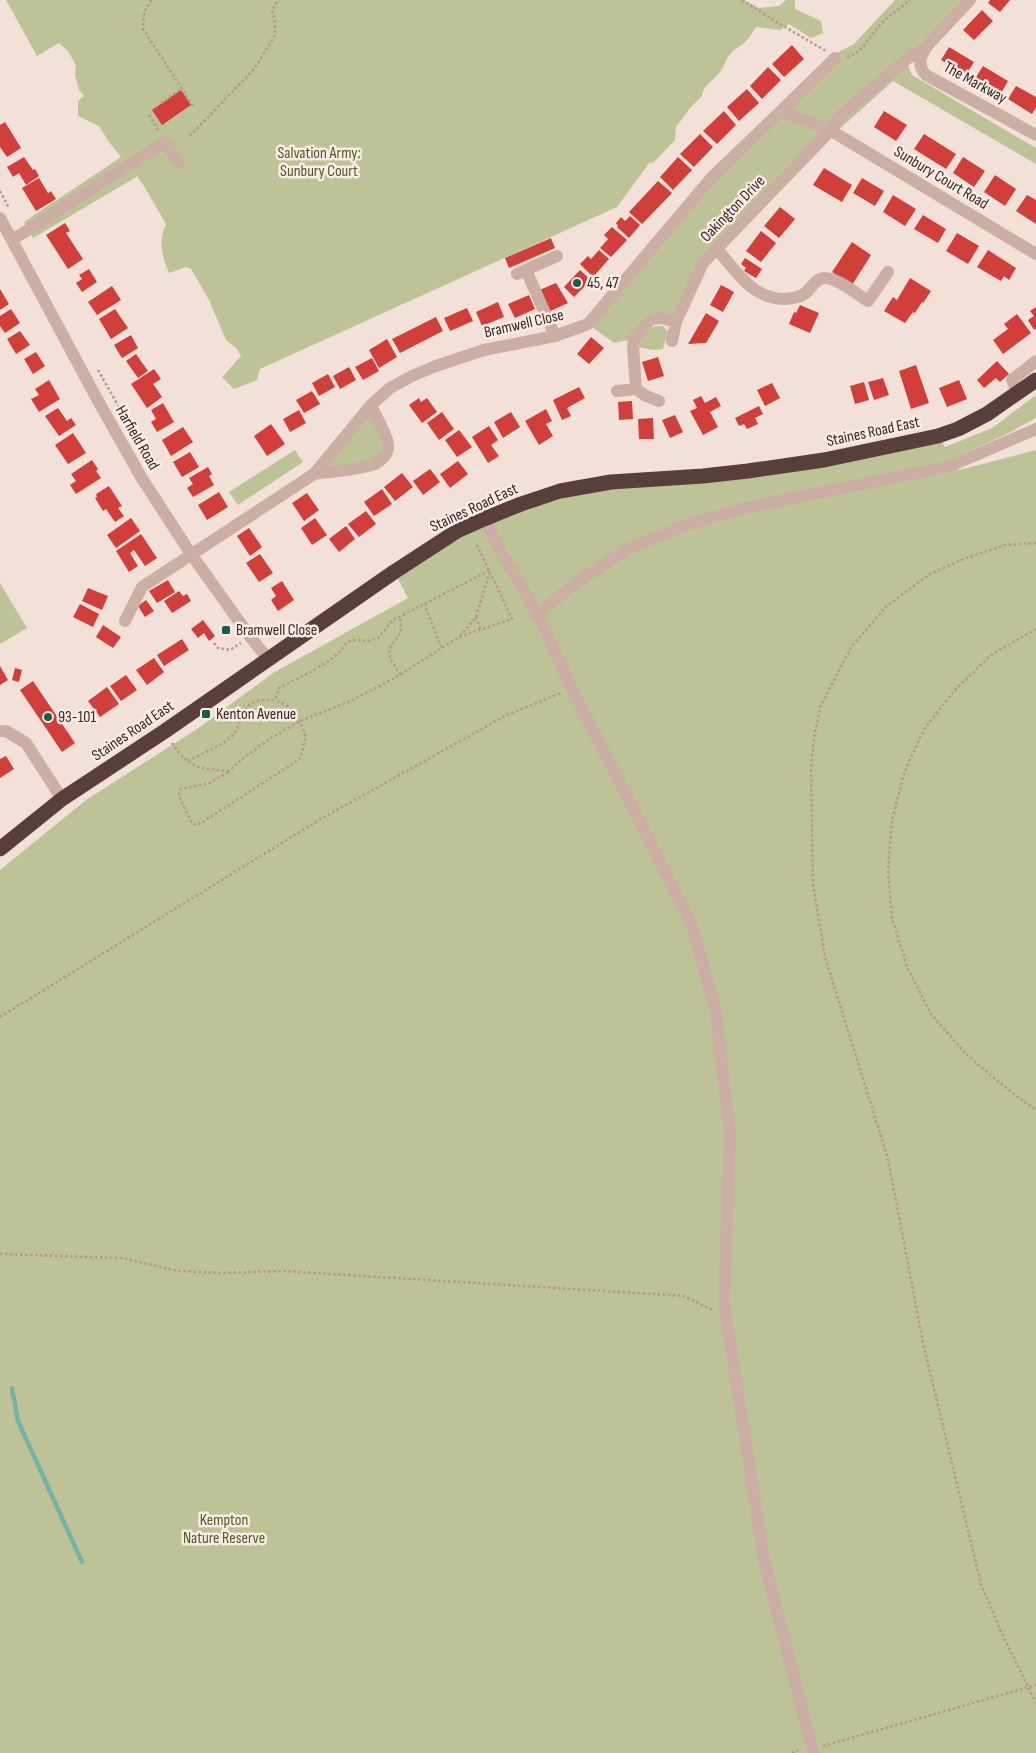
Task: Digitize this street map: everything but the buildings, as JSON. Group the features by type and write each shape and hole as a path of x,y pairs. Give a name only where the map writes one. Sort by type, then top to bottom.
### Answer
{"highway":[{"name":"Staines Road East","path":"0,849 62,799 269,660 432,546 484,519 560,491 603,483 748,471 824,460 938,436 958,429 987,414 1036,380"}],"street":[{"name":"Oakington Drive","path":"672,341 676,322 703,263 830,131 840,116 908,59 927,46 970,0"},
{"name":"The Markway","path":"927,46 921,54 920,62 926,75 1036,135"},
{"name":"Oakington Drive","path":"659,240 712,177 835,58"},
{"path":"781,111 830,131"},
{"name":"Sunbury Court Road","path":"830,131 1036,254"},
{"path":"12,240 165,142 179,163"},
{"name":"Harfield Road","path":"0,218 141,477 191,554 269,660"},
{"name":"Bramwell Close","path":"125,621 142,587 314,474 371,405 390,388 436,366 484,350 555,336 588,324 659,240"},
{"path":"717,249 753,290 766,296 779,298 792,298 804,294 817,281 824,278 834,280 868,301 888,272"},
{"path":"555,336 521,272 557,256"},
{"path":"636,389 632,346 634,339 651,319 662,318 676,322"},
{"path":"1018,394 1012,380 1036,361"},
{"path":"617,391 636,389 646,396 659,401"},
{"name":"Bramwell Close","path":"314,474 376,464 383,458 388,449 387,441 371,405"},
{"path":"537,614 580,580 626,550 680,526 740,508 950,466 1036,429"},
{"path":"484,519 537,614 572,689 692,924 716,1012 730,1134 724,1303 764,1560 812,1751"},
{"path":"0,731 6,731 26,743 62,799"}],"path":[{"path":"151,0 144,12 143,29 193,106"},
{"path":"190,136 255,68 275,35 275,22 272,10 278,0"},
{"path":"742,0 835,58 854,56 879,26 910,0"},
{"path":"160,103 181,89"},
{"path":"149,116 165,142"},
{"path":"0,192 9,208"},
{"path":"95,364 122,414"},
{"path":"1036,543 1004,545 966,558 930,574 887,606 852,646 821,705 814,737 811,768 813,884 825,957 888,1159 922,1343 981,1584 1001,1632 1036,1703"},
{"path":"188,761 231,737 238,729 241,717 248,705 261,700 275,700 288,706 300,721 306,737 300,759 202,823 196,825 192,823 179,797 181,789 210,783 230,771 262,745 300,721 351,701 400,674 459,637 512,619 477,545"},
{"path":"275,700 279,688 341,652 346,643 353,640 370,641 379,637 393,620 490,570"},
{"path":"459,637 476,617 490,570"},
{"path":"426,604 426,609 442,648"},
{"path":"400,617 402,628 400,635 389,649 390,658 400,674"},
{"path":"476,617 480,629"},
{"path":"1036,629 991,655 954,691 924,729 904,773 892,820 888,870 892,919 908,969 931,1014 967,1055 1007,1089 1036,1110"},
{"path":"214,643 218,648 230,650 251,638"},
{"path":"0,1017 318,820 507,715 572,689"},
{"path":"165,731 188,761 198,768 230,771"},
{"path":"0,1254 122,1258 178,1271 283,1270 684,1296 713,1310 728,1324"},
{"path":"812,1751 1036,1685"},
{"path":"792,1753 798,1750"}],"green space":[{"name":"Salvation Army: Sunbury Court","path":"6,0 744,0 759,8 779,6 786,0 795,0 795,9 821,21 823,33 811,38 789,24 780,30 756,27 745,42 730,55 720,72 706,86 702,96 676,127 675,140 653,163 650,162 617,207 260,369 257,380 234,389 222,377 241,356 236,348 226,340 209,300 191,269 186,267 169,273 162,249 162,236 166,224 138,176 33,238 24,222 121,157 99,126 78,116 78,101 84,96 79,90 75,75 76,65 68,51 59,43 37,56"},
{"path":"895,0 970,0 906,61 912,75 1036,148 1036,164 893,81 835,133 717,249 676,322 662,318 634,339 614,343 588,324 659,240 835,54 854,44"},
{"path":"655,326 663,326 668,332 663,349 653,350 637,347 644,332"},
{"name":"Kempton Nature Reserve","path":"1036,395 1036,416 1034,419 1007,434 952,459 959,470 1036,450 1036,1753 0,1753 0,870 86,800 200,727 273,673 408,598 394,572 521,504 651,480 938,436 945,447 992,428"},
{"path":"371,405 387,441 383,458 314,474"},
{"path":"295,450 303,462 238,505 229,492"},
{"path":"0,583 27,628 0,644"}],"waterway":[{"path":"12,1388 18,1421 82,1562"}],"place":[{"name":"45, 47","path":"577,283"},
{"name":"Bramwell Close","path":"226,630"},
{"name":"Kenton Avenue","path":"206,714"},
{"name":"93-101","path":"48,717"}]}
